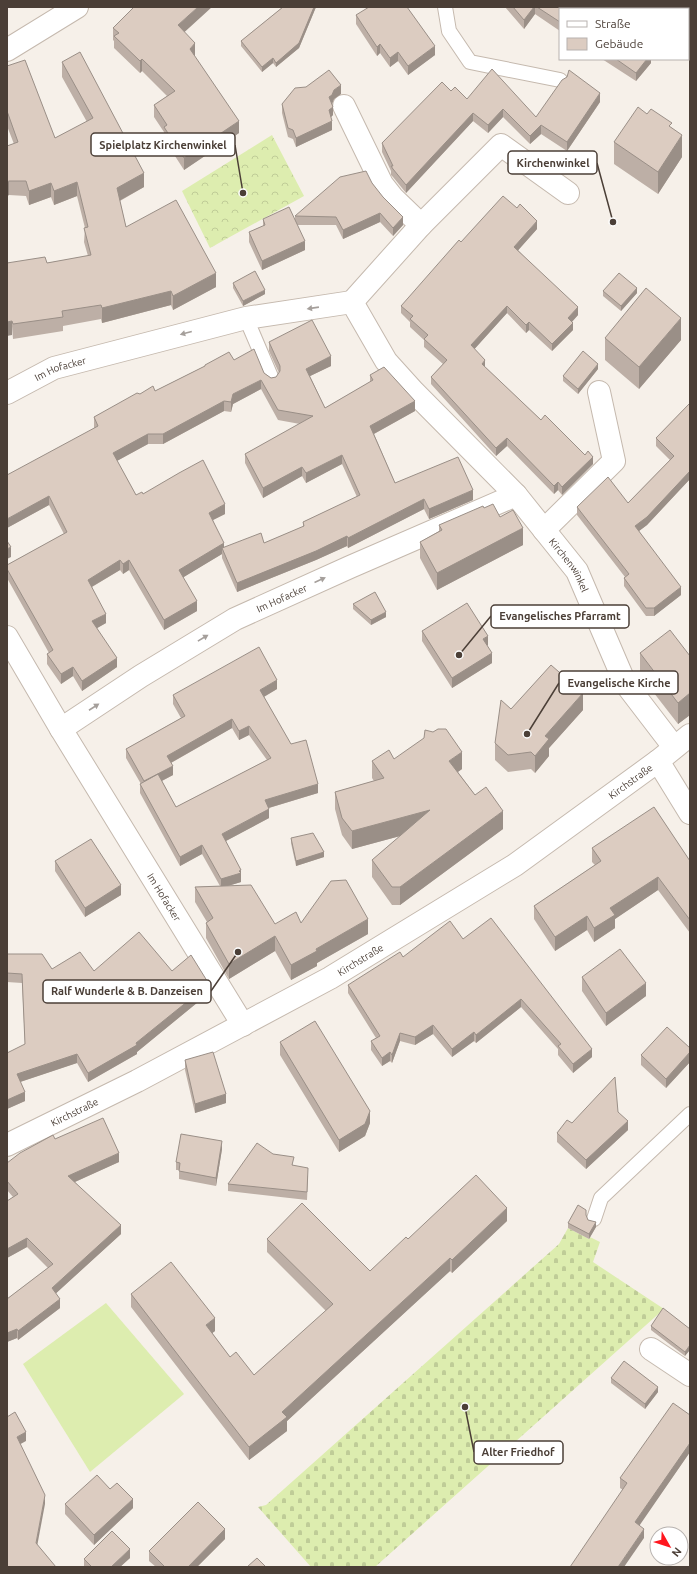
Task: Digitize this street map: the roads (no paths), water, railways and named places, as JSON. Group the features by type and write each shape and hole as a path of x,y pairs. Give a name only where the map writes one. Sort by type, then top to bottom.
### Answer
{"street":[{"path":"7,50 77,7"},
{"path":"344,106 382,184 393,198 422,225"},
{"path":"352,302 422,225 501,145 568,193"},
{"name":"Im Hofacker","path":"12,391 54,368 246,318 352,302"},
{"name":"Kirchenwinkel","path":"352,302 386,361 414,392 516,495 577,571 625,683 674,748 690,813"},
{"name":"Kirchenwinkel","path":"544,530 614,461 599,392"},
{"name":"Im Hofacker","path":"61,729 142,676 235,619 516,495"},
{"name":"Im Hofacker","path":"7,637 61,729 243,1025"},
{"name":"Kirchstraße","path":"7,1145 97,1101 330,978 509,868 674,748"},
{"path":"651,1350 690,1375"}],"lane":[{"path":"445,7 449,31 470,62 560,80"},
{"path":"246,318 272,379"},
{"path":"594,1219 601,1198 690,1114"}],"place":[{"name":"Spielplatz Kirchenwinkel","path":"243,193"},
{"name":"Kirchenwinkel","path":"613,222"},
{"name":"Evangelisches Pfarramt","path":"459,655"},
{"name":"Evangelische Kirche","path":"527,734"},
{"name":"Ralf Wunderle & B. Danzeisen","path":"238,952"},
{"name":"Alter Friedhof","path":"465,1407"}]}
